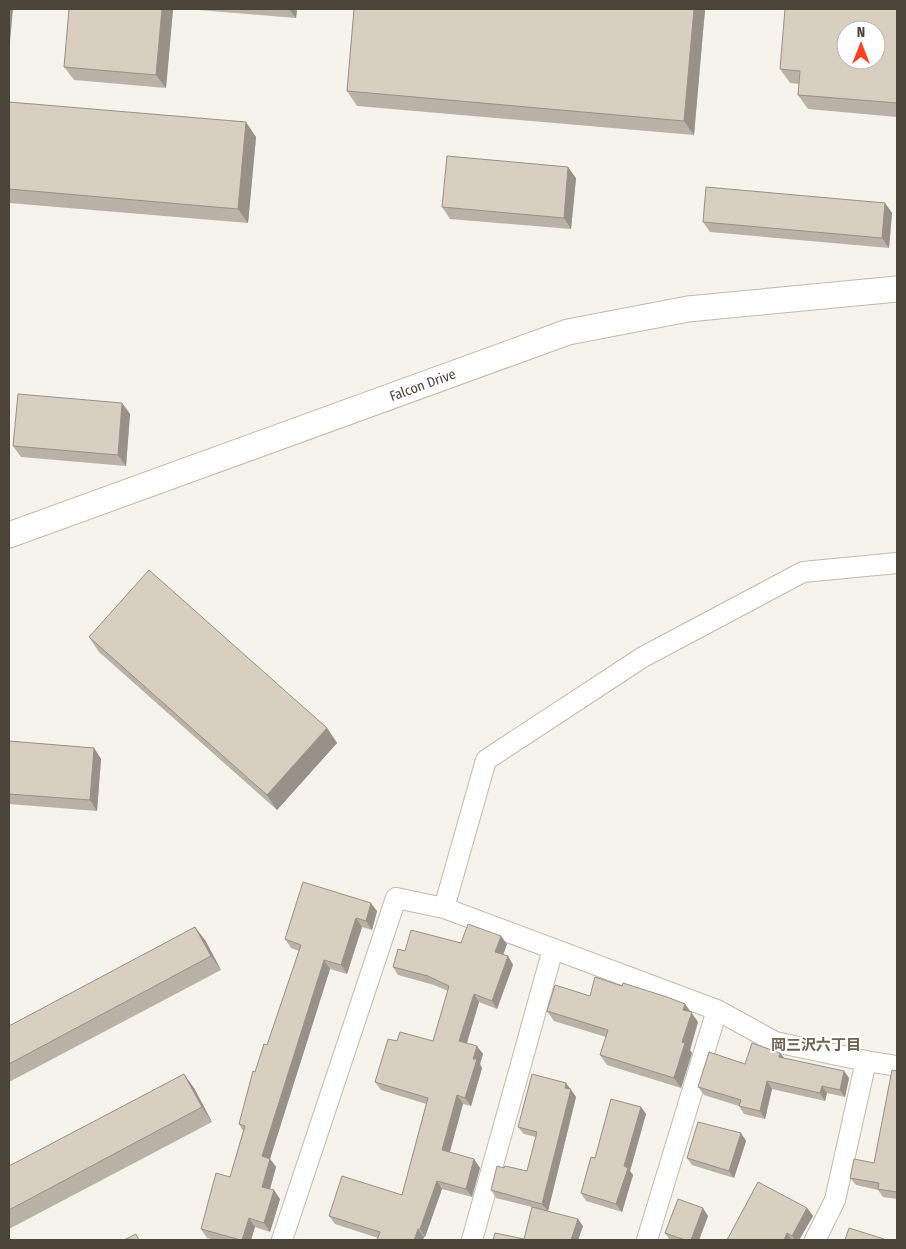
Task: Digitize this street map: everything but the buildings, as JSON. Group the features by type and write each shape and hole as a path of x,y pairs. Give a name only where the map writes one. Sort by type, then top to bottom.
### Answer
{"street":[{"name":"Falcon Drive","path":"9,535 568,332 688,309 897,289"},
{"name":"Falcon Drive","path":"851,294 897,298"},
{"path":"444,908 486,760 643,657 803,572 897,563"},
{"path":"282,1240 396,898 444,908 717,1010 775,1042 897,1066"},
{"path":"472,1240 553,949"},
{"path":"647,1240 717,1010"},
{"path":"815,1240 836,1200 866,1061"}],"district":[{"name":"岡三沢六丁目","path":"816,1045"}]}
